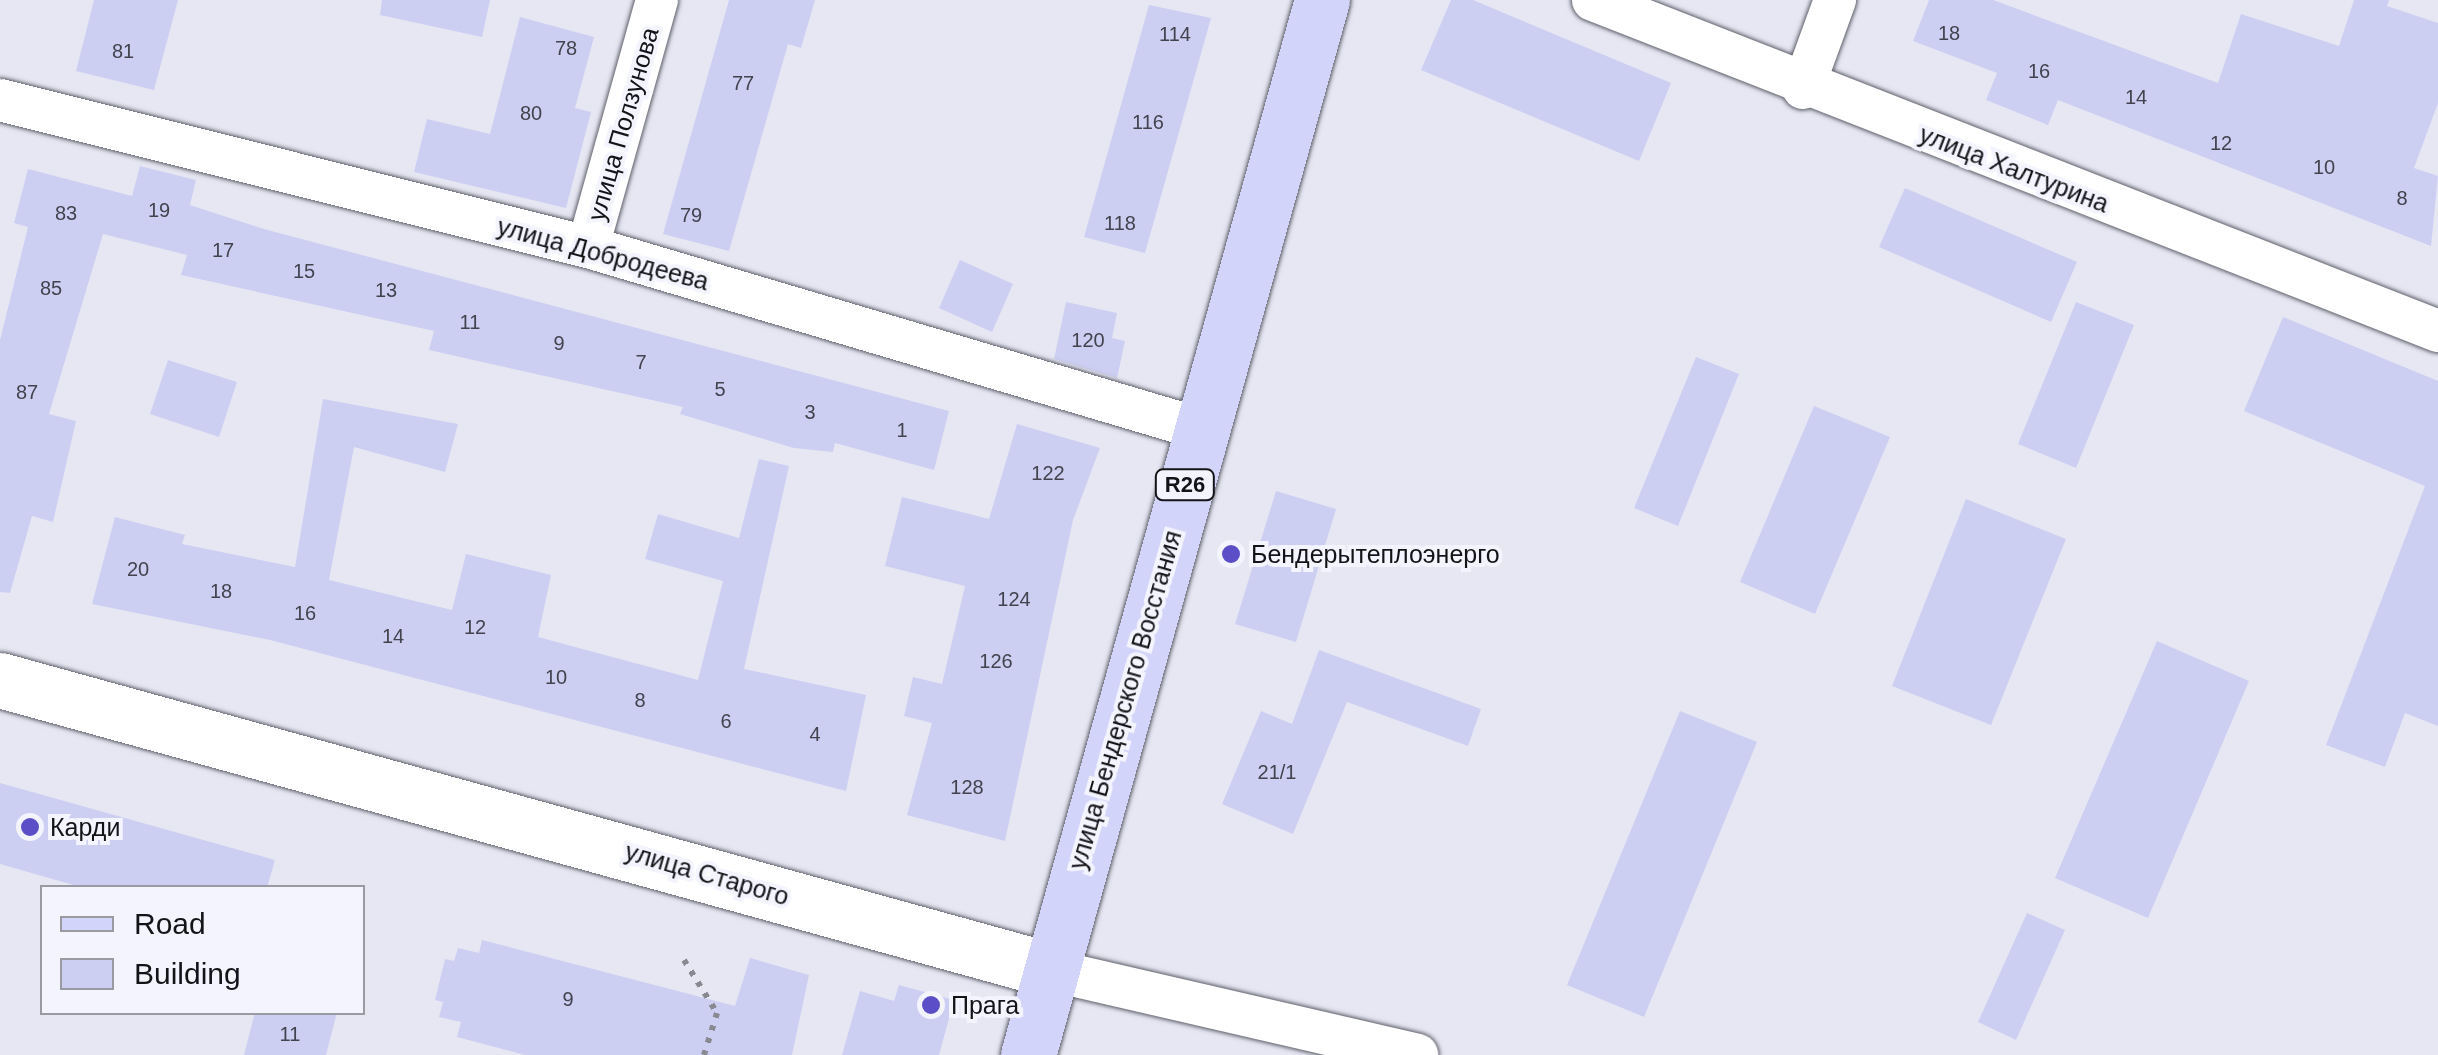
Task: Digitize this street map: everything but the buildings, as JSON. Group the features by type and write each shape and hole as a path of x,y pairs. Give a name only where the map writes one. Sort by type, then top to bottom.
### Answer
{"main road":[{"name":"улица Бендерского Восстания","path":"1028,1055 1322,0"}],"street":[{"name":"улица Ползунова","path":"588,248 657,0"},
{"name":"улица Халтурина","path":"1593,0 1803,88 2438,331"},
{"path":"1803,88 1835,0"},
{"name":"улица Добродеева","path":"0,100 588,248 1201,429"},
{"name":"улица Старого","path":"0,680 1050,970 1417,1055"}],"path":[{"path":"684,960 717,1013 704,1055"}],"place":[{"name":"Бендерытеплоэнерго","path":"1231,554"},
{"name":"Карди","path":"30,827"},
{"name":"Прага","path":"931,1005"}]}
